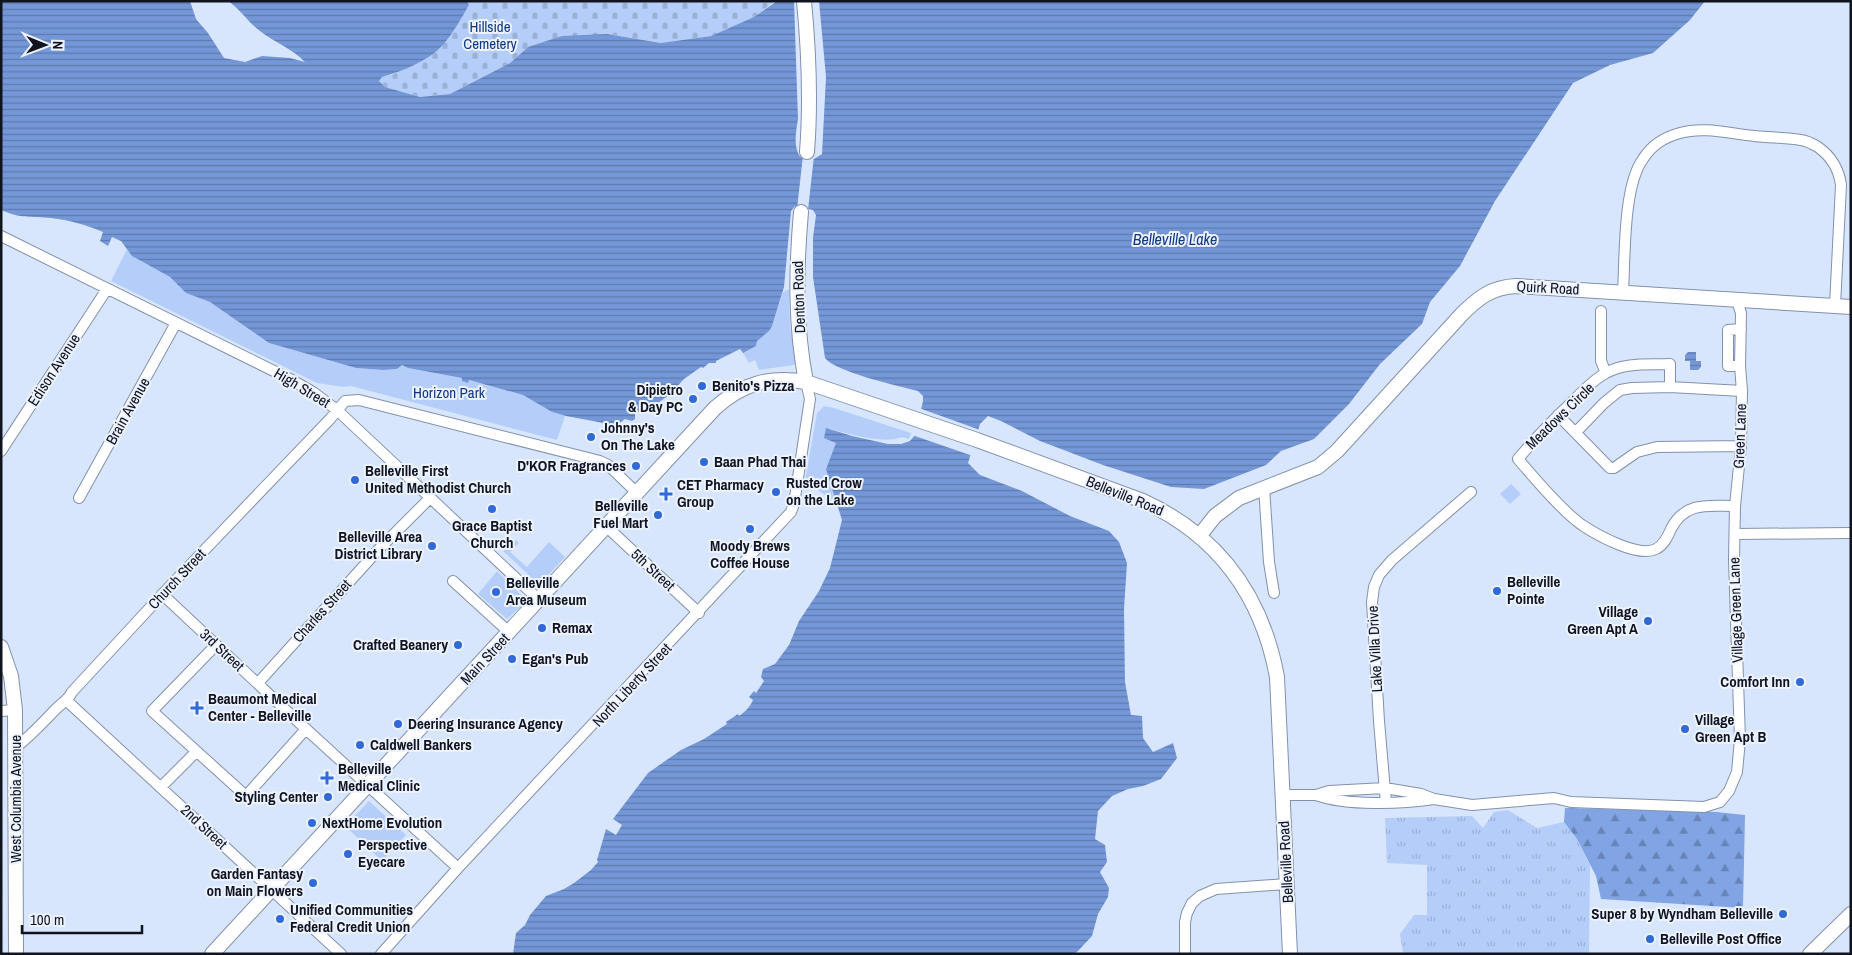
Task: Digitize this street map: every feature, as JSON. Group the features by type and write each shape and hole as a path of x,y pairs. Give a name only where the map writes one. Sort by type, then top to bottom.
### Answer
{"main road":[{"path":"804,1 810,64 810,112 807,152"},
{"name":"Denton Road","path":"801,212 798,249 797,315 806,382"},
{"name":"Quirk Road","path":"1200,536 1226,506 1238,498 1318,467 1338,450 1462,314 1485,294 1501,287 1516,286 1851,307"},
{"name":"Belleville Road","path":"769,380 784,379 806,382 977,440 1143,501 1172,515 1200,536 1221,557 1239,579 1259,615 1267,637 1276,677 1290,954"},
{"name":"Main Street","path":"212,954 722,402 746,387 769,380"},
{"name":"West Columbia Avenue","path":"1,647 11,676 8,711 16,747 16,954"},
{"path":"1810,954 1851,914"}],"street":[{"path":"1623,293 1629,201 1633,176 1643,158 1657,144 1668,137 1688,131 1711,131 1795,139 1810,143 1826,154 1836,166 1842,185 1834,306"},
{"name":"High Street","path":"1,236 292,380 313,392 337,410 345,401 358,400 600,461 608,465 638,493"},
{"name":"Edison Avenue","path":"1,451 107,289"},
{"path":"1737,300 1741,313 1741,333 1728,330 1728,366 1740,366"},
{"path":"1601,311 1600,360 1606,373"},
{"name":"Brain Avenue","path":"79,498 176,323"},
{"name":"Green Lane","path":"1735,534 1735,506 1741,446 1741,333"},
{"name":"Meadows Circle","path":"1670,387 1670,364 1633,365 1606,373 1584,390 1558,415 1531,442 1518,459 1563,508 1581,524 1624,547 1647,552 1655,550 1667,538 1672,527 1682,514 1700,506 1735,506"},
{"name":"North Liberty Street","path":"381,954 458,868 791,512 794,504 810,399 806,382"},
{"path":"1576,432 1604,403 1620,390 1670,387 1742,391"},
{"path":"337,410 539,600"},
{"name":"Church Street","path":"16,747 67,701 72,692 162,594 337,410"},
{"path":"1558,415 1610,468 1614,468 1637,452 1657,447 1741,446"},
{"path":"1264,487 1269,562 1274,593"},
{"name":"Lake Villa Drive","path":"1386,803 1372,602 1374,587 1379,575 1392,560 1471,492"},
{"name":"Charles Street","path":"258,683 366,563 430,498"},
{"name":"5th Street","path":"607,527 699,612"},
{"path":"1735,534 1851,533"},
{"name":"Village Green Lane","path":"1434,799 1472,805 1554,798 1572,802 1704,806 1720,802 1729,791 1737,772 1740,740 1734,560 1735,534"},
{"path":"453,581 509,632"},
{"name":"3rd Street","path":"162,594 458,868"},
{"path":"216,645 152,711 246,796 306,729"},
{"name":"2nd Street","path":"67,701 341,954"},
{"path":"161,787 196,752"},
{"path":"1283,795 1316,795 1329,791 1385,788 1420,794 1434,799"},
{"path":"1316,795 1330,800 1386,803 1434,799"},
{"path":"1185,954 1185,922 1187,913 1200,896 1216,889 1286,884"}],"green space":[{"name":"Hillside Cemetery","path":"467,1 775,1 754,17 711,36 661,43 607,34 528,47 510,63 450,94 420,97 385,87 379,81 382,77 394,74 442,46 469,6"},
{"name":"Horizon Park","path":"127,249 137,259 170,277 186,293 210,302 269,343 356,368 383,370 397,369 402,365 408,368 463,378 462,381 468,382 468,380 523,395 552,412 565,416 557,440 351,386 343,387 317,383 111,281"},
{"path":"789,289 790,327 796,359 794,365 759,370 755,360 749,363 743,353 756,346 757,341 772,326 783,292"},
{"path":"824,406 911,433 909,439 902,437 885,440 826,428 837,443 826,469 839,505 805,481 817,413"},
{"path":"1511,484 1521,494 1510,504 1500,494"},
{"path":"516,540 519,543 510,552 527,567 549,542 565,557 541,583 537,583 503,551"},
{"path":"497,571 527,601 507,619 478,594"},
{"path":"369,801 406,835 382,861 345,826"},
{"path":"1565,808 1716,812 1745,815 1743,908 1601,899 1596,876 1577,839 1564,822"},
{"path":"1508,810 1537,828 1564,822 1577,839 1590,865 1589,954 1403,954 1400,934 1414,915 1427,915 1427,865 1387,863 1385,818 1472,816 1483,828 1494,812"}],"water":[{"name":"Belleville Lake","path":"1,1 190,1 196,19 208,33 224,58 245,62 262,56 290,58 305,62 295,53 260,31 228,1 467,1 469,5 460,21 437,51 415,65 382,77 379,81 385,87 420,97 450,94 510,63 528,47 562,36 607,34 661,43 711,36 754,17 777,1 794,1 798,119 796,143 800,157 814,159 822,154 826,77 819,1 1705,1 1690,20 1653,53 1610,65 1573,83 1495,201 1460,266 1430,302 1422,324 1380,364 1349,404 1314,439 1281,451 1266,465 1204,489 1171,487 1103,465 1040,441 988,416 980,424 968,463 980,475 1022,491 1070,516 1109,531 1119,542 1127,563 1124,609 1125,682 1131,715 1142,716 1143,738 1153,752 1173,743 1177,758 1161,779 1112,796 1098,811 1095,839 1105,845 1107,862 1100,872 1109,888 1108,897 1098,914 1092,936 1077,952 1072,954 513,954 516,933 525,925 530,915 546,896 574,883 598,862 606,829 616,835 622,825 613,819 648,773 681,750 704,739 727,724 726,722 745,711 753,700 749,697 754,691 756,693 764,681 761,677 763,669 775,664 789,645 799,621 819,591 830,568 842,520 826,469 836,443 824,438 826,428 888,444 901,444 910,441 915,435 923,396 918,391 868,378 841,368 825,358 813,277 813,238 816,215 813,210 795,206 791,211 784,287 769,331 757,341 756,346 743,353 740,349 716,361 716,363 709,363 703,368 701,367 684,379 669,395 644,413 635,412 635,419 632,421 625,419 618,424 609,424 566,416 552,412 523,395 469,380 468,383 462,381 462,378 408,368 402,365 397,369 383,370 356,368 269,343 210,302 186,293 170,277 132,256 121,241 112,237 108,246 100,241 103,232 71,221 21,216 1,210"},
{"path":"1688,352 1696,352 1696,361 1701,361 1701,367 1698,370 1690,370 1690,361 1685,361 1685,355"}],"pier":[{"path":"803,155 814,156 808,210 797,209"},
{"path":"919,408 980,430 973,456 912,435"}],"place":[{"name":"Benito's Pizza","path":"702,386"},
{"name":"Dipietro & Day PC","path":"693,399"},
{"name":"Johnny's On The Lake","path":"591,437"},
{"name":"Baan Phad Thai","path":"704,462"},
{"name":"D'KOR Fragrances","path":"636,466"},
{"name":"Belleville First United Methodist Church","path":"355,480"},
{"name":"Rusted Crow on the Lake","path":"776,492"},
{"name":"CET Pharmacy Group","path":"666,494"},
{"name":"Grace Baptist Church","path":"492,509"},
{"name":"Belleville Fuel Mart","path":"658,515"},
{"name":"Moody Brews Coffee House","path":"750,529"},
{"name":"Belleville Area District Library","path":"432,546"},
{"name":"Belleville Pointe","path":"1497,591"},
{"name":"Belleville Area Museum","path":"496,592"},
{"name":"Village Green Apt A","path":"1648,621"},
{"name":"Remax","path":"542,628"},
{"name":"Crafted Beanery","path":"458,645"},
{"name":"Egan's Pub","path":"512,659"},
{"name":"Comfort Inn","path":"1800,682"},
{"name":"Beaumont Medical Center - Belleville","path":"197,708"},
{"name":"Deering Insurance Agency","path":"398,724"},
{"name":"Village Green Apt B","path":"1685,729"},
{"name":"Caldwell Bankers","path":"360,745"},
{"name":"Belleville Medical Clinic","path":"327,778"},
{"name":"Styling Center","path":"328,797"},
{"name":"NextHome Evolution","path":"312,823"},
{"name":"Perspective Eyecare","path":"348,854"},
{"name":"Garden Fantasy on Main Flowers","path":"313,883"},
{"name":"Super 8 by Wyndham Belleville","path":"1783,914"},
{"name":"Unified Communities Federal Credit Union","path":"280,919"},
{"name":"Belleville Post Office","path":"1650,939"}]}
